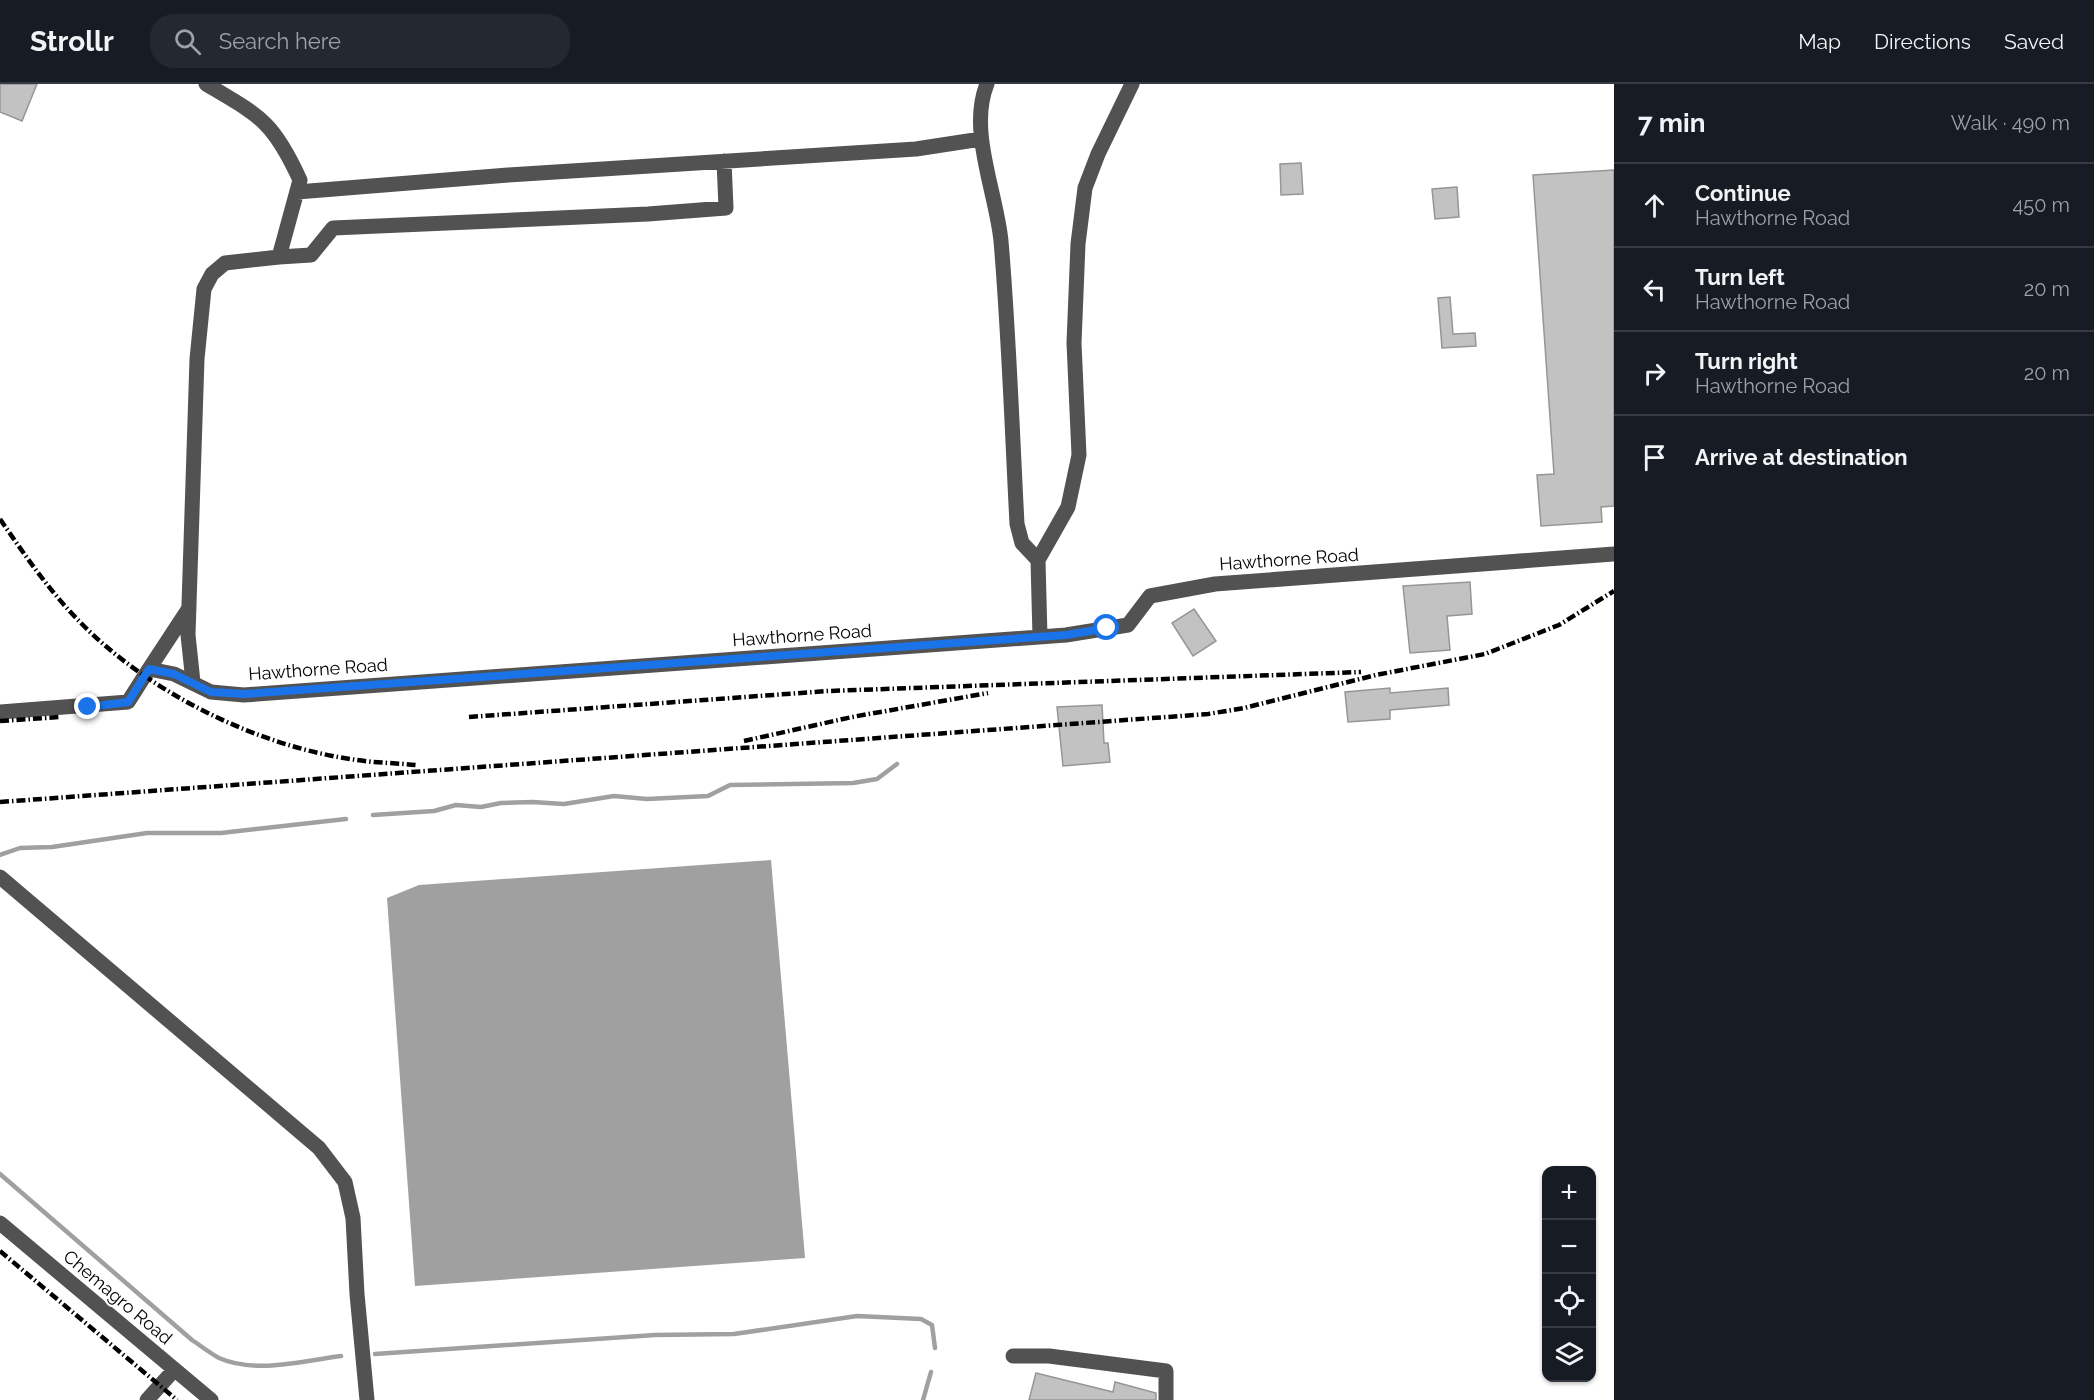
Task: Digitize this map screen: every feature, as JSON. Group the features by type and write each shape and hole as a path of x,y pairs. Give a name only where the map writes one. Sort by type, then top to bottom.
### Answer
{"street":[{"path":"206,84 260,116 285,146 300,180 279,257"},
{"path":"987,84 980,101 981,139 992,184 1001,239 1017,524 1022,543 1038,560"},
{"path":"1040,637 1038,560 1068,507 1079,455 1074,343 1078,244 1085,188 1098,154 1132,84"},
{"path":"297,192 916,149 981,139"},
{"path":"193,682 188,657 196,359 204,289 212,274 225,263 311,255 333,228 603,217 726,208 724,161"},
{"name":"Hawthorne Road","path":"149,669 193,682 211,692 244,694 1040,637 1128,625 1150,596 1215,584 1614,554"},
{"path":"0,712 88,707 128,702 190,605"},
{"path":"0,877 319,1148 345,1182 353,1218 357,1294 367,1400"},
{"name":"Chemagro Road","path":"0,1223 211,1400"},
{"path":"1012,1356 1049,1356 1166,1371 1166,1400"},
{"path":"147,1400 174,1370"}],"shaded area":[{"path":"771,860 805,1258 415,1286 387,898 419,885"}],"building":[{"path":"0,84 37,84 22,121 0,112"},
{"path":"1301,163 1303,194 1281,195 1280,164"},
{"path":"1614,170 1614,506 1601,507 1602,522 1541,526 1537,475 1554,474 1533,175"},
{"path":"1457,187 1459,217 1435,219 1432,189"},
{"path":"1450,297 1453,334 1475,333 1476,346 1442,348 1438,298"},
{"path":"1470,582 1472,614 1447,616 1450,650 1410,653 1403,586"},
{"path":"1194,609 1216,641 1193,656 1172,623"},
{"path":"1390,688 1390,693 1448,688 1449,705 1390,710 1390,719 1348,722 1345,692"},
{"path":"1102,705 1104,743 1108,743 1110,762 1063,766 1057,707"},
{"path":"1036,1373 1113,1392 1115,1382 1156,1393 1156,1400 1029,1400"}],"waterway":[{"path":"373,815 434,811 456,805 481,807 501,803 532,802 564,804 614,796 647,799 708,796 730,785 853,783 877,779 897,764"},
{"path":"0,855 20,848 52,847 147,833 221,833 346,819"},
{"path":"0,1174 192,1340 219,1358 233,1363 263,1366 341,1356"},
{"path":"375,1354 655,1335 734,1334 857,1316 921,1319 932,1325 935,1348"},
{"path":"923,1400 931,1372"}],"railway":[{"path":"0,519 46,584 78,620 106,646 170,693 243,729 281,743 357,760 416,765"},
{"path":"0,802 1208,714 1244,708 1376,675 1485,654 1559,625 1614,591"},
{"path":"469,717 828,691 1361,672"},
{"path":"744,741 852,717 988,693"},
{"path":"0,721 60,717"},
{"path":"0,1251 177,1400"}],"route":[{"path":"88,707 128,702 149,669 174,674 211,692 244,694 688,664 1066,635 1107,628"}]}
